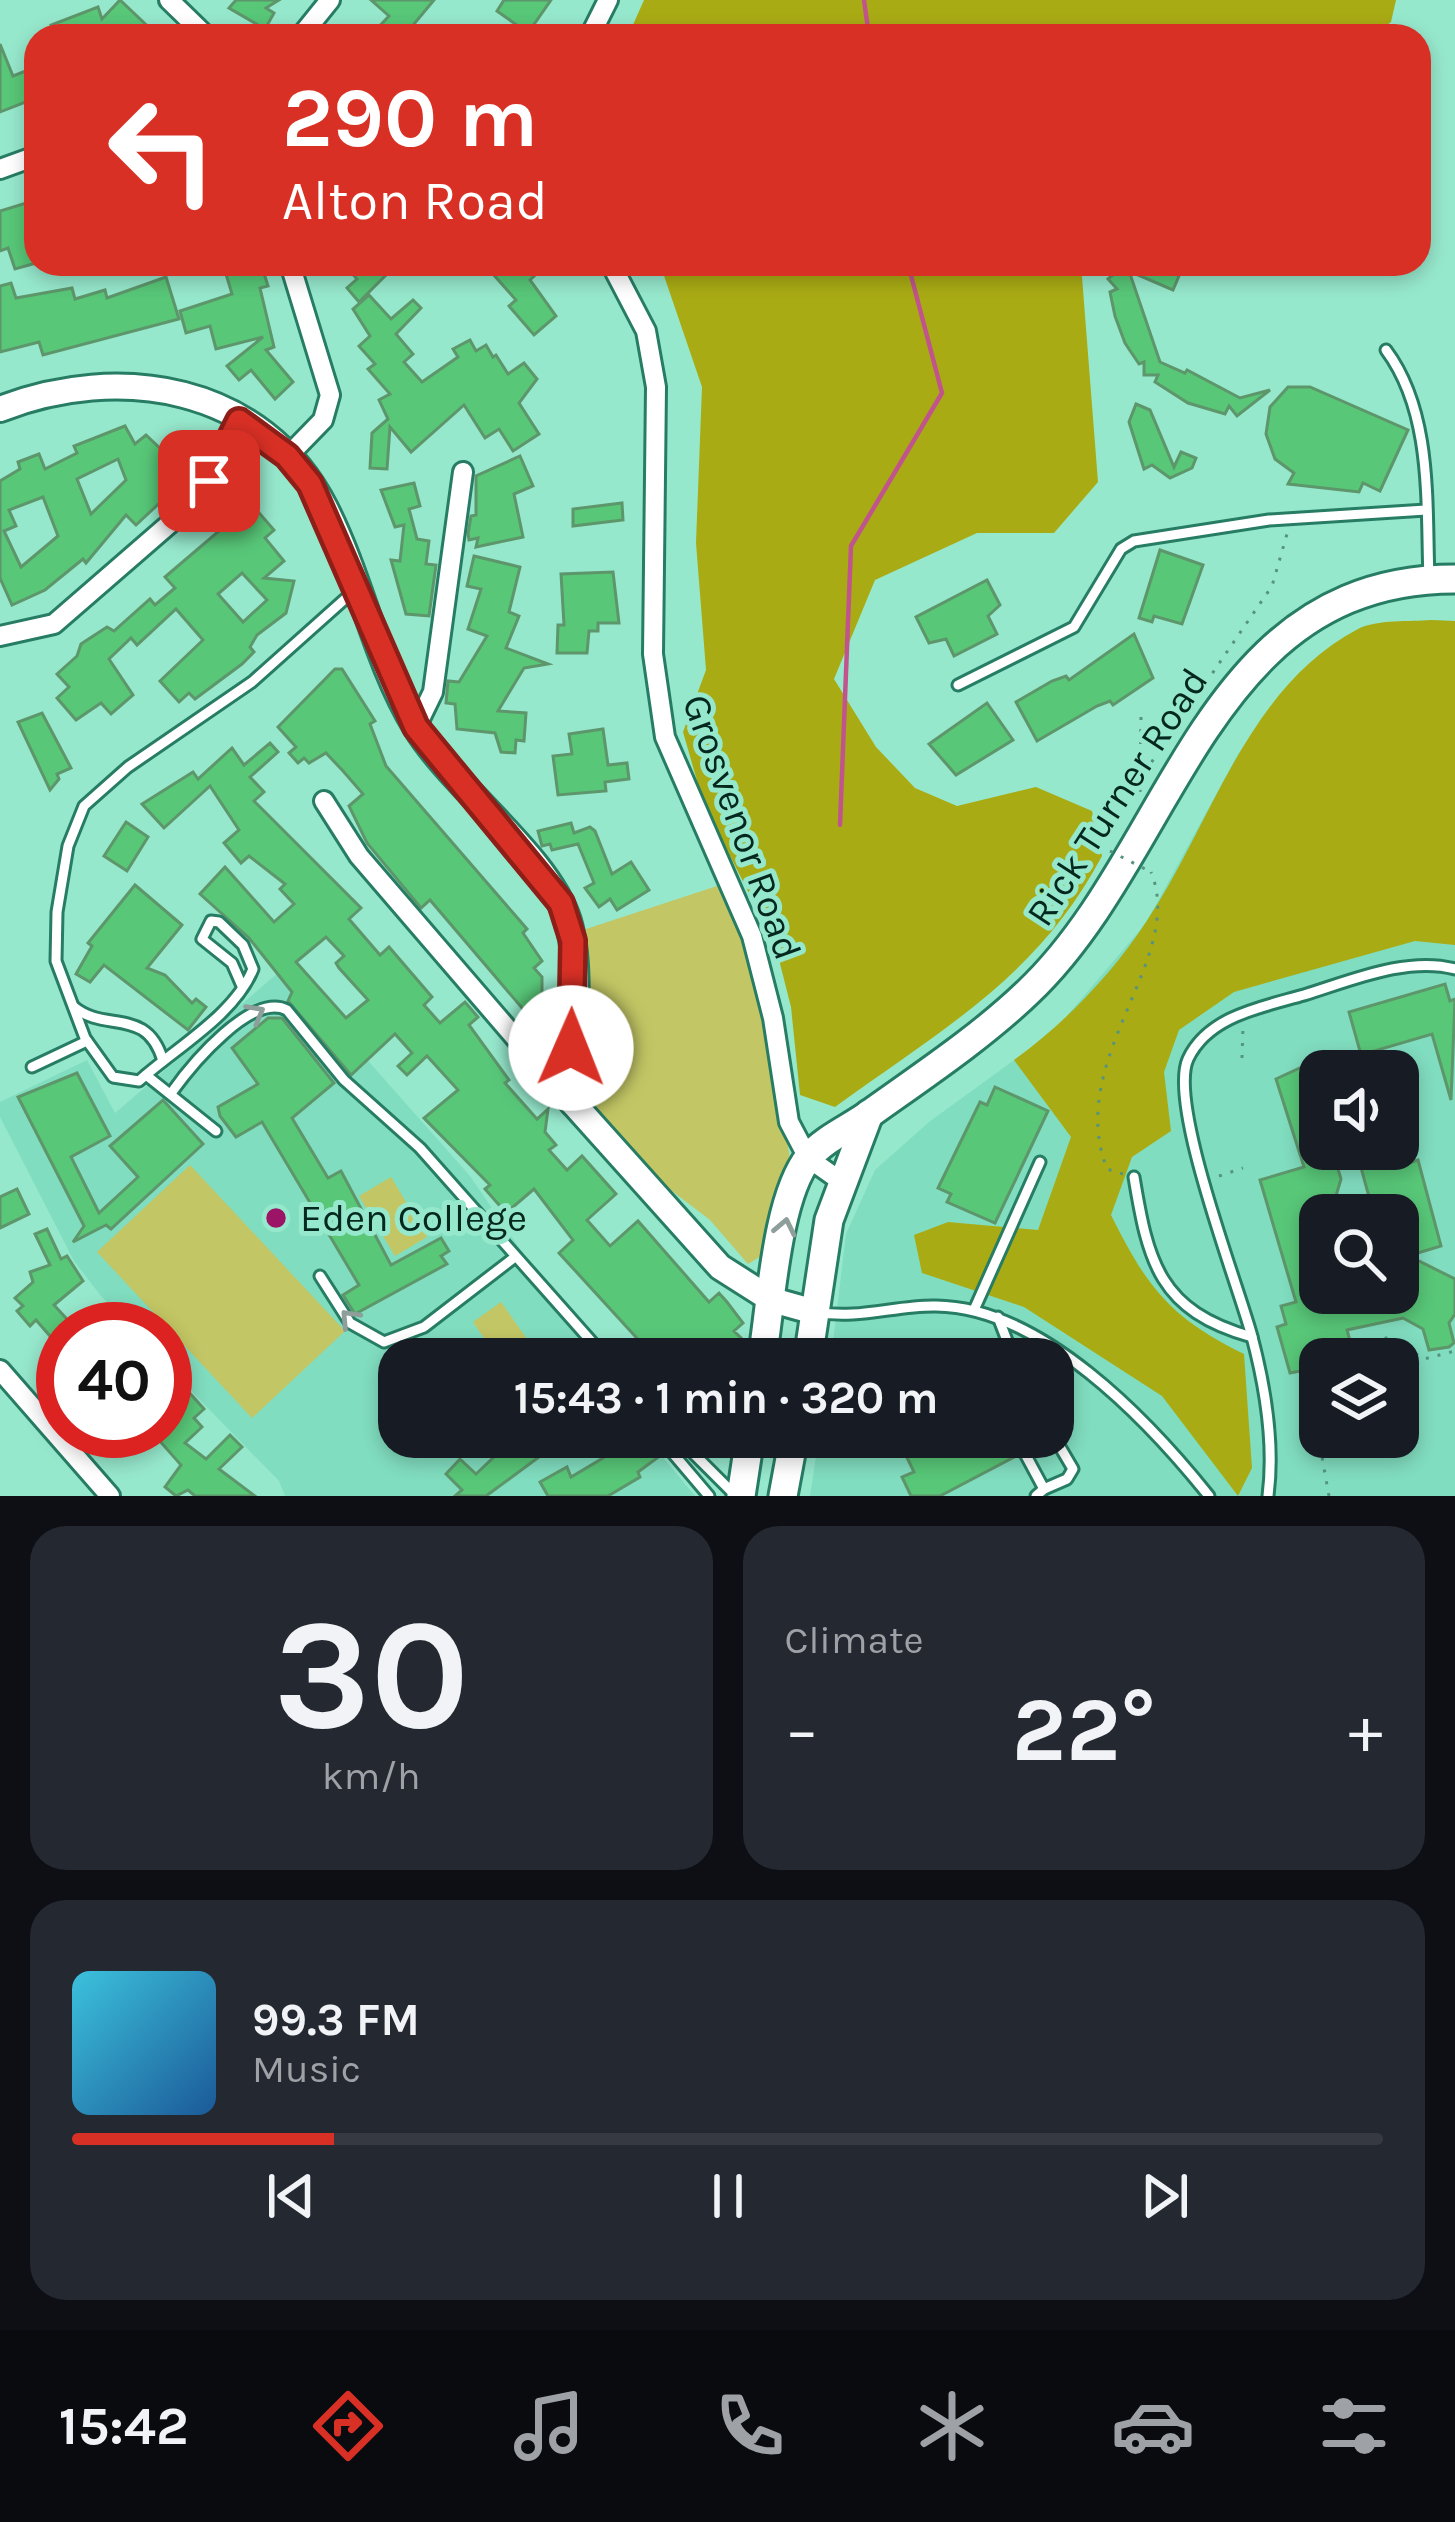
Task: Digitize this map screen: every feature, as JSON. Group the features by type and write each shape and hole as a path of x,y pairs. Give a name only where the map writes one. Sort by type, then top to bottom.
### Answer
{"main road":[{"name":"Rick Turner Road","path":"808,1157 997,1019 1052,965 1215,716 1267,650 1320,611 1353,596 1442,579"},
{"path":"811,1338 829,1220 869,1114"},
{"path":"766,1338 790,1203 808,1157"},
{"path":"739,1496 746,1458"},
{"path":"783,1496 790,1458"}],"street":[{"path":"169,0 194,24"},
{"path":"311,24 330,0"},
{"path":"287,456 323,420 330,395 294,276"},
{"name":"Grosvenor Road","path":"617,276 646,331 656,387 656,697 686,790 752,936 773,1018 789,1122 808,1157"},
{"path":"0,409 66,388 140,385 179,391 239,421 287,456 326,509 355,590 416,727 561,903 573,941 573,1103"},
{"path":"0,636 54,624 182,513 209,481 239,421"},
{"path":"416,727 433,692 463,472"},
{"path":"324,801 358,856 720,1267 772,1300 815,1312"},
{"path":"538,1063 571,1048"},
{"path":"808,1157 842,1182"},
{"path":"0,1370 110,1496"}],"lane":[{"path":"1386,350 1401,370 1419,427 1426,510 1442,579"},
{"path":"958,685 1074,627 1121,549 1134,541 1286,519 1426,510"},
{"path":"242,986 232,963 202,939 211,921 226,928 250,956 253,969 242,986 146,1075 127,1082 113,1076 87,1041 56,961 57,912 68,846 94,793 252,682 355,590"},
{"path":"1268,1496 1268,1427 1252,1337 1187,1112 1186,1064 1210,1031 1244,1014 1421,964 1455,969"},
{"path":"172,1092 233,1027 274,1003 300,1024 344,1080 420,1148 588,1338"},
{"path":"70,1004 91,1018 136,1025 153,1041 163,1061"},
{"path":"32,1067 87,1041"},
{"path":"146,1075 216,1131"},
{"path":"974,1310 1040,1162"},
{"path":"1134,1177 1148,1258 1161,1279 1213,1324 1252,1337"},
{"path":"320,1276 350,1324 384,1342 424,1327 515,1257"},
{"path":"815,1312 835,1316 936,1306 998,1317 1135,1409 1210,1496"},
{"path":"998,1317 1006,1338"},
{"path":"677,1458 709,1496"},
{"path":"699,1458 739,1496"},
{"path":"1025,1458 1040,1492 1066,1479 1073,1469 1067,1458"}],"path":[{"path":"1141,716 1138,782 1272,586 1286,553 1286,519"},
{"path":"1107,1169 1094,1136 1100,1090 1115,1032 1161,911 1151,872 1110,851"},
{"path":"1242,1058 1244,1014"},
{"path":"1206,1181 1243,1168"},
{"path":"1329,1496 1306,1368 1316,1357 1390,1337 1424,1359 1455,1351"}],"shaded area":[{"path":"644,0 1396,0 1388,24 633,24"},
{"path":"664,276 1082,276 1098,482 1054,533 977,533 875,580 834,679 876,747 915,788 957,806 1036,787 1092,811 1102,856 1077,898 1018,968 950,1025 835,1107 800,1095 791,1007 775,944 704,805 683,732 706,670 696,543 702,387"},
{"path":"1455,621 1455,1496 810,1496 816,1458 1074,1458 1074,1338 834,1338 846,1234 875,1170 929,1122 1054,1031 1146,923 1238,754 1292,681 1361,627"},
{"path":"1455,621 1455,945 1415,941 1234,992 1179,1030 1164,1072 1171,1131 1132,1157 1111,1215 1136,1262 1163,1298 1197,1327 1244,1354 1252,1468 1238,1496 1162,1396 1024,1307 922,1273 914,1235 948,1222 1038,1230 1071,1137 1014,1060 1086,997 1133,941 1235,761 1287,686 1319,655 1358,629 1384,622"},
{"path":"717,886 753,964 791,1172 766,1253 748,1264 710,1220 655,1178 587,1104 579,1041 580,931"},
{"name":"Eden College","path":"285,967 470,1176 581,1338 378,1338 378,1458 663,1458 695,1496 285,1496 279,1481 192,1392 192,1302 107,1302 74,1261 0,1117 0,1102 87,1060 115,1113"},
{"path":"190,1165 345,1331 252,1418 192,1354 192,1302 144,1302 97,1252"},
{"path":"391,1177 427,1237 395,1256 359,1196"},
{"path":"501,1302 526,1338 484,1338 473,1322"}],"building":[{"path":"120,0 145,24 54,24 98,7 102,19"},
{"path":"236,0 279,0 266,8 274,13 268,24 256,24 229,8"},
{"path":"371,0 434,0 414,24 381,24 389,16"},
{"path":"504,0 551,0 534,24 515,24 497,11"},
{"path":"0,44 13,76 24,72 24,103 0,112"},
{"path":"24,204 24,266 15,269 8,248 0,251 0,211"},
{"path":"227,276 265,276 268,286 260,288 274,347 266,350 293,382 275,399 251,370 239,380 227,366 263,337 216,349 210,326 186,333 180,311 232,294"},
{"path":"354,276 385,276 359,302 347,288 357,279"},
{"path":"495,276 534,276 530,280 556,316 534,335 509,306 516,300"},
{"path":"1131,276 1160,362 1187,370 1240,398 1270,390 1237,416 1229,406 1225,414 1188,403 1155,382 1158,375 1144,375 1144,362 1139,364 1125,343 1110,292 1117,289 1108,279"},
{"path":"1141,276 1179,276 1173,290"},
{"path":"166,277 179,319 43,355 39,342 0,352 0,286 11,283 16,298 72,288 75,299 105,290 107,298"},
{"path":"369,295 391,319 413,300 421,308 396,334 413,354 404,362 422,382 458,357 453,349 470,340 476,351 486,345 508,374 524,363 537,379 519,403 539,434 513,451 499,429 485,438 464,405 411,452 390,427 387,469 370,468 372,433 388,419 379,400 390,394 368,369 375,364 359,346 370,336 353,309"},
{"path":"1288,387 1310,387 1408,430 1380,491 1363,483 1359,492 1288,484 1294,473 1275,459 1266,434 1270,407"},
{"path":"1136,404 1150,410 1174,467 1181,452 1196,458 1192,468 1170,478 1152,465 1144,469 1129,422"},
{"path":"125,426 135,444 146,435 165,453 176,443 187,456 174,473 182,482 136,525 126,515 86,563 83,559 45,590 12,605 0,578 0,481 20,469 18,462 39,454 45,469 77,453 74,446","holes":["118,459 126,480 91,514 77,479","43,497 58,536 21,567 4,531 16,526 9,510"]},
{"path":"520,456 533,486 514,494 523,537 476,547 478,538 469,540 468,534 471,516 476,515 476,476"},
{"path":"414,483 420,506 409,509 417,539 429,541 426,564 436,565 429,616 406,614 391,560 400,561 404,525 395,527 381,490"},
{"path":"247,499 274,530 265,538 284,561 264,578 294,581 286,613 257,635 250,647 254,652 242,664 195,699 189,693 179,702 160,681 203,640 176,609 137,645 131,638 109,659 133,695 111,714 101,703 76,720 57,698 69,687 57,674 77,656 81,644 107,627 114,631 150,599 155,605 175,588 165,577 232,520 228,516","holes":["242,573 267,600 243,622 218,594"]},
{"path":"622,503 623,520 573,526 573,509"},
{"path":"1160,550 1203,565 1182,624 1154,616 1152,622 1139,618"},
{"path":"474,556 520,567 509,612 519,616 506,648 548,664 524,668 498,711 526,713 524,741 516,740 515,753 501,752 495,733 457,729 455,704 446,703 448,681 459,682 487,636 468,629 481,589 467,586"},
{"path":"613,572 619,623 598,623 598,631 589,631 587,653 557,653 558,625 564,625 561,574"},
{"path":"987,580 1000,605 988,616 997,634 954,656 946,639 929,643 916,617"},
{"path":"1134,634 1153,678 1113,705 1110,701 1097,706 1037,741 1016,702 1052,681 1066,676 1069,680"},
{"path":"335,669 342,669 375,721 370,724 386,766 527,929 523,933 542,961 534,968 542,977 542,1015 534,1022 430,900 421,908 367,843 349,806 363,794 343,771 326,753 309,763 304,758 298,763 289,753 296,747 278,727"},
{"path":"987,703 1013,740 956,775 929,744"},
{"path":"42,713 71,768 57,774 59,779 50,790 18,722"},
{"path":"603,729 608,765 627,763 629,779 605,782 606,791 558,795 553,756 572,754 569,734"},
{"path":"270,743 278,752 250,777 264,792 254,801 361,908 349,919 380,955 389,947 432,997 424,1005 440,1023 465,1002 478,1017 469,1025 509,1080 505,1083 537,1119 548,1109 545,1132 556,1145 549,1150 567,1170 582,1156 616,1194 587,1220 610,1246 638,1221 709,1302 719,1293 727,1302 743,1323 734,1331 741,1338 637,1338 559,1253 573,1240 534,1189 506,1213 485,1189 490,1185 424,1118 458,1090 427,1056 407,1075 398,1066 412,1053 395,1034 351,1075 288,1001 292,992 249,938 200,894 225,867 274,922 294,904 280,889 285,884 249,856 241,863 224,843 239,830 210,786 164,828 142,804 193,772 198,779 232,748 244,765","holes":["326,937 344,956 336,963 368,1000 346,1018 296,962"]},
{"path":"126,822 148,837 127,871 104,856"},
{"path":"571,823 574,833 590,827 595,831 612,874 631,862 649,890 617,910 610,899 599,907 585,888 594,883 578,844 552,850 550,844 542,846 538,831"},
{"path":"135,885 182,925 147,968 165,975 192,1003 196,999 206,1007 188,1030 104,965 90,982 76,974 92,946 88,943"},
{"path":"1445,984 1450,1001 1455,999 1451,1100 1432,1034 1378,1050 1360,1050 1349,1012"},
{"path":"268,1018 282,1018 334,1083 292,1118 328,1178 341,1171 391,1265 441,1238 449,1251 441,1256 447,1264 355,1314 343,1295 359,1285 262,1122 236,1137 220,1116 218,1107 258,1084 232,1048"},
{"path":"1299,1068 1299,1151 1276,1079"},
{"path":"77,1073 110,1136 71,1157 99,1213 138,1177 110,1146 163,1100 203,1144 111,1229 106,1225 73,1242 84,1226 18,1097"},
{"path":"995,1087 1048,1111 995,1223 947,1202 951,1194 938,1188 980,1102 987,1105"},
{"path":"1419,1164 1441,1246 1419,1253 1419,1194 1368,1194 1362,1170 1419,1170"},
{"path":"1299,1168 1338,1170 1341,1179 1336,1194 1299,1194 1299,1314 1419,1314 1419,1261 1455,1279 1455,1314 1449,1323 1454,1343 1429,1350 1423,1329 1403,1318 1347,1330 1349,1338 1299,1338 1299,1371 1290,1373 1277,1327 1286,1324 1281,1306 1296,1302 1260,1180"},
{"path":"17,1189 29,1214 0,1228 0,1197"},
{"path":"47,1229 61,1259 67,1256 83,1281 58,1302 36,1302 36,1320 30,1326 17,1311 23,1306 15,1298 33,1282 30,1272 50,1265 35,1234"},
{"path":"192,1396 204,1409 194,1418 202,1427 192,1436"},
{"path":"230,1435 242,1447 219,1469 255,1496 195,1496 188,1490 176,1496 165,1487 181,1465 175,1458 192,1458 192,1448 206,1459"},
{"path":"493,1458 538,1458 486,1496 455,1496 462,1490 446,1474 460,1459 476,1474"},
{"path":"603,1458 657,1458 638,1472 640,1477 608,1496 548,1496 540,1482 567,1467 571,1477"},
{"path":"907,1458 1012,1458 940,1496 911,1496 902,1477 914,1472"}],"waterway":[{"path":"864,0 867,24"},
{"path":"840,825 851,546 942,393 911,276"}],"place":[{"name":"Eden College","path":"276,1218"}],"route":[{"path":"209,481 239,421 287,456 326,509 355,590 416,727 561,903 573,941 571,1048"}]}
